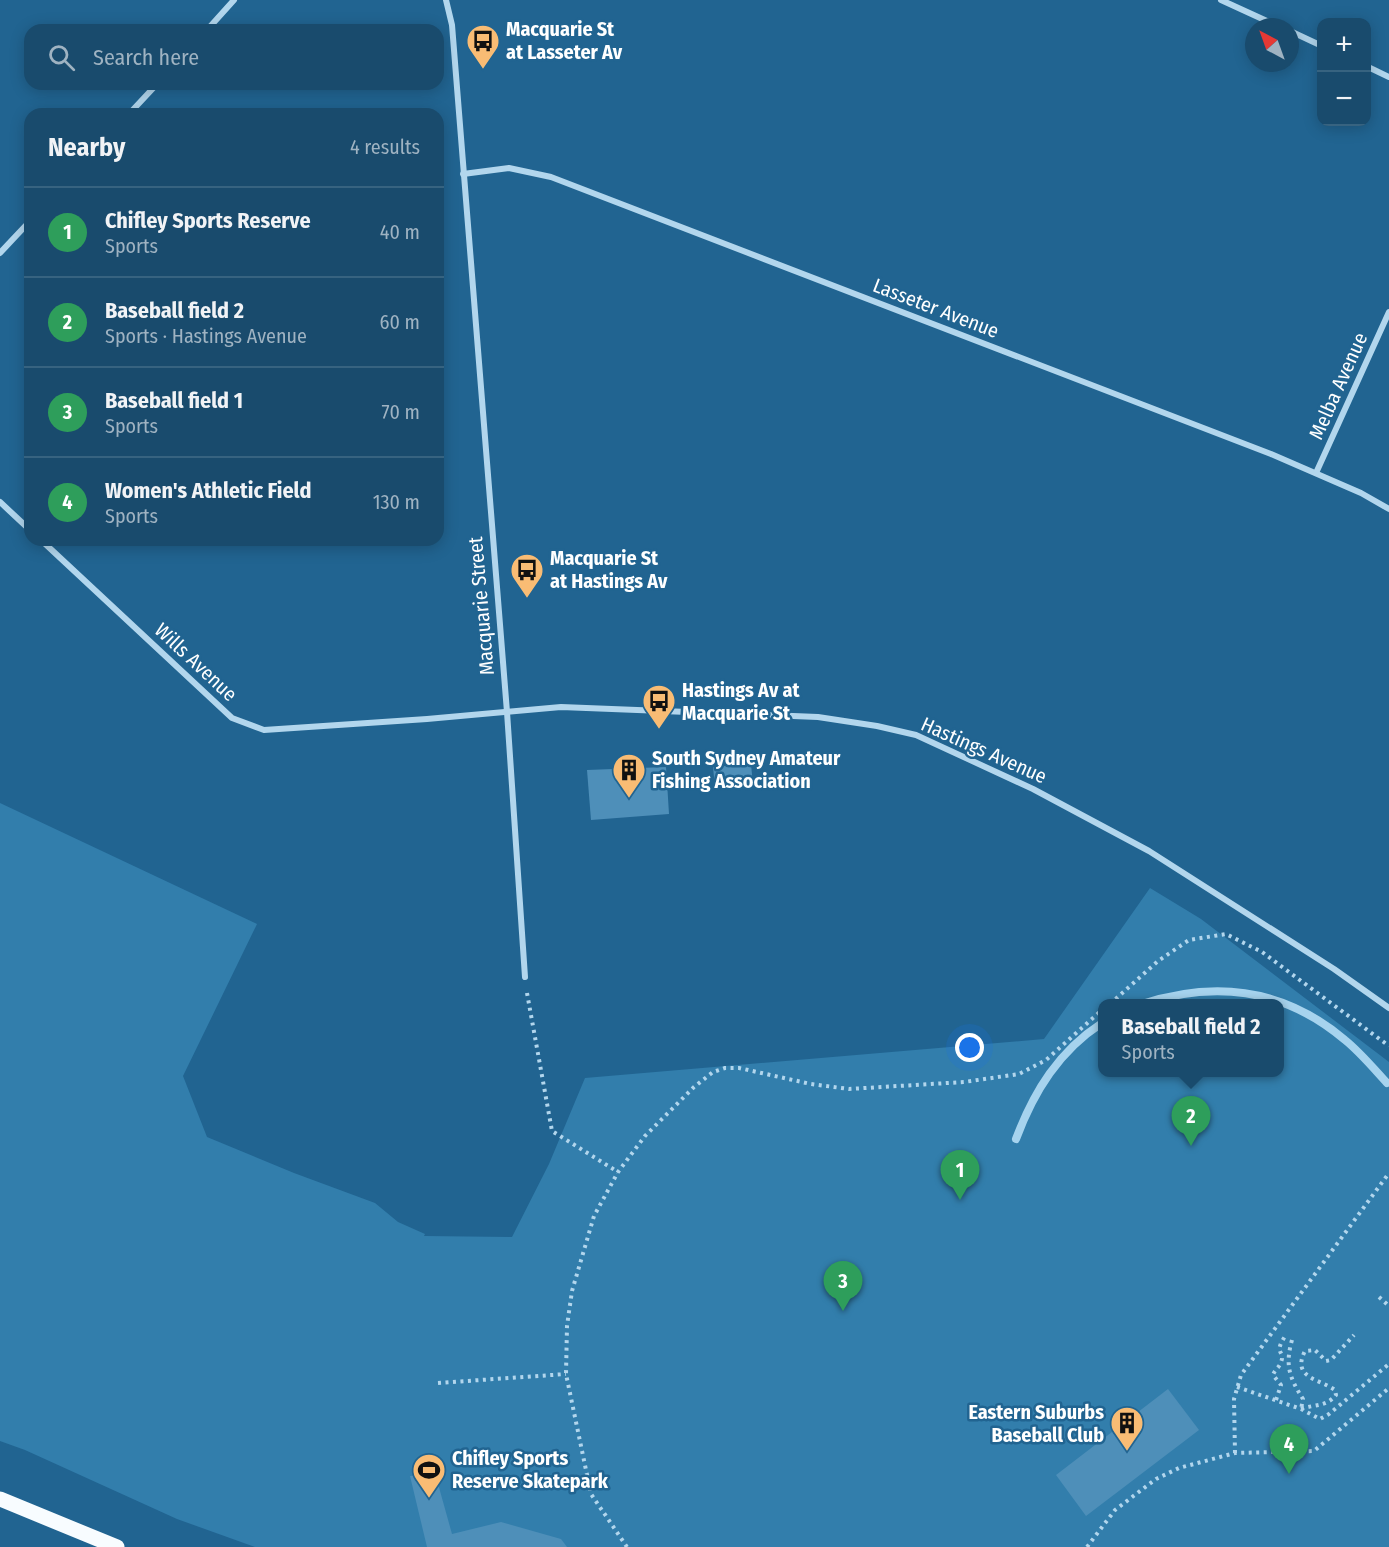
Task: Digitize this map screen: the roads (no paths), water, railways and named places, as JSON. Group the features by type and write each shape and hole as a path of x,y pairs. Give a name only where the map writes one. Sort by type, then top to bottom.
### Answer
{"main road":[{"path":"0,1499 117,1547"}],"street":[{"path":"212,24 234,0"},
{"name":"Macquarie Street","path":"446,0 452,25 507,712 525,977"},
{"path":"1221,0 1260,18"},
{"path":"1299,36 1317,44"},
{"path":"1371,68 1389,77"},
{"path":"135,108 151,90"},
{"name":"Lasseter Avenue","path":"463,174 509,168 550,177 1316,473 1361,493 1389,509"},
{"path":"0,253 24,227"},
{"name":"Melba Avenue","path":"1316,473 1389,312"},
{"path":"0,502 24,524"},
{"name":"Wills Avenue","path":"47,546 232,718 264,730 507,712"},
{"name":"Hastings Avenue","path":"507,712 561,707 818,717 877,726 916,735 1033,789 1149,851 1334,969 1389,1008"}],"waterway":[{"path":"1162,999 1196,992 1223,991 1270,999"},
{"path":"1284,1004 1322,1023 1351,1045 1387,1083"},
{"path":"1016,1139 1031,1105 1050,1074 1073,1046 1098,1026"}],"place":[{"name":"Macquarie St at Lasseter Av","path":"483,70"},
{"name":"Macquarie St at Hastings Av","path":"527,599"},
{"name":"Hastings Av at Macquarie St","path":"659,730"},
{"name":"South Sydney Amateur Fishing Association","path":"629,799"},
{"name":"Baseball field 2","path":"1191,1146"},
{"name":"Chifley Sports Reserve","path":"960,1200"},
{"name":"Baseball field 1","path":"843,1311"},
{"name":"Eastern Suburbs Baseball Club","path":"1127,1452"},
{"name":"Women's Athletic Field","path":"1289,1474"},
{"name":"Chifley Sports Reserve Skatepark","path":"429,1499"}]}
